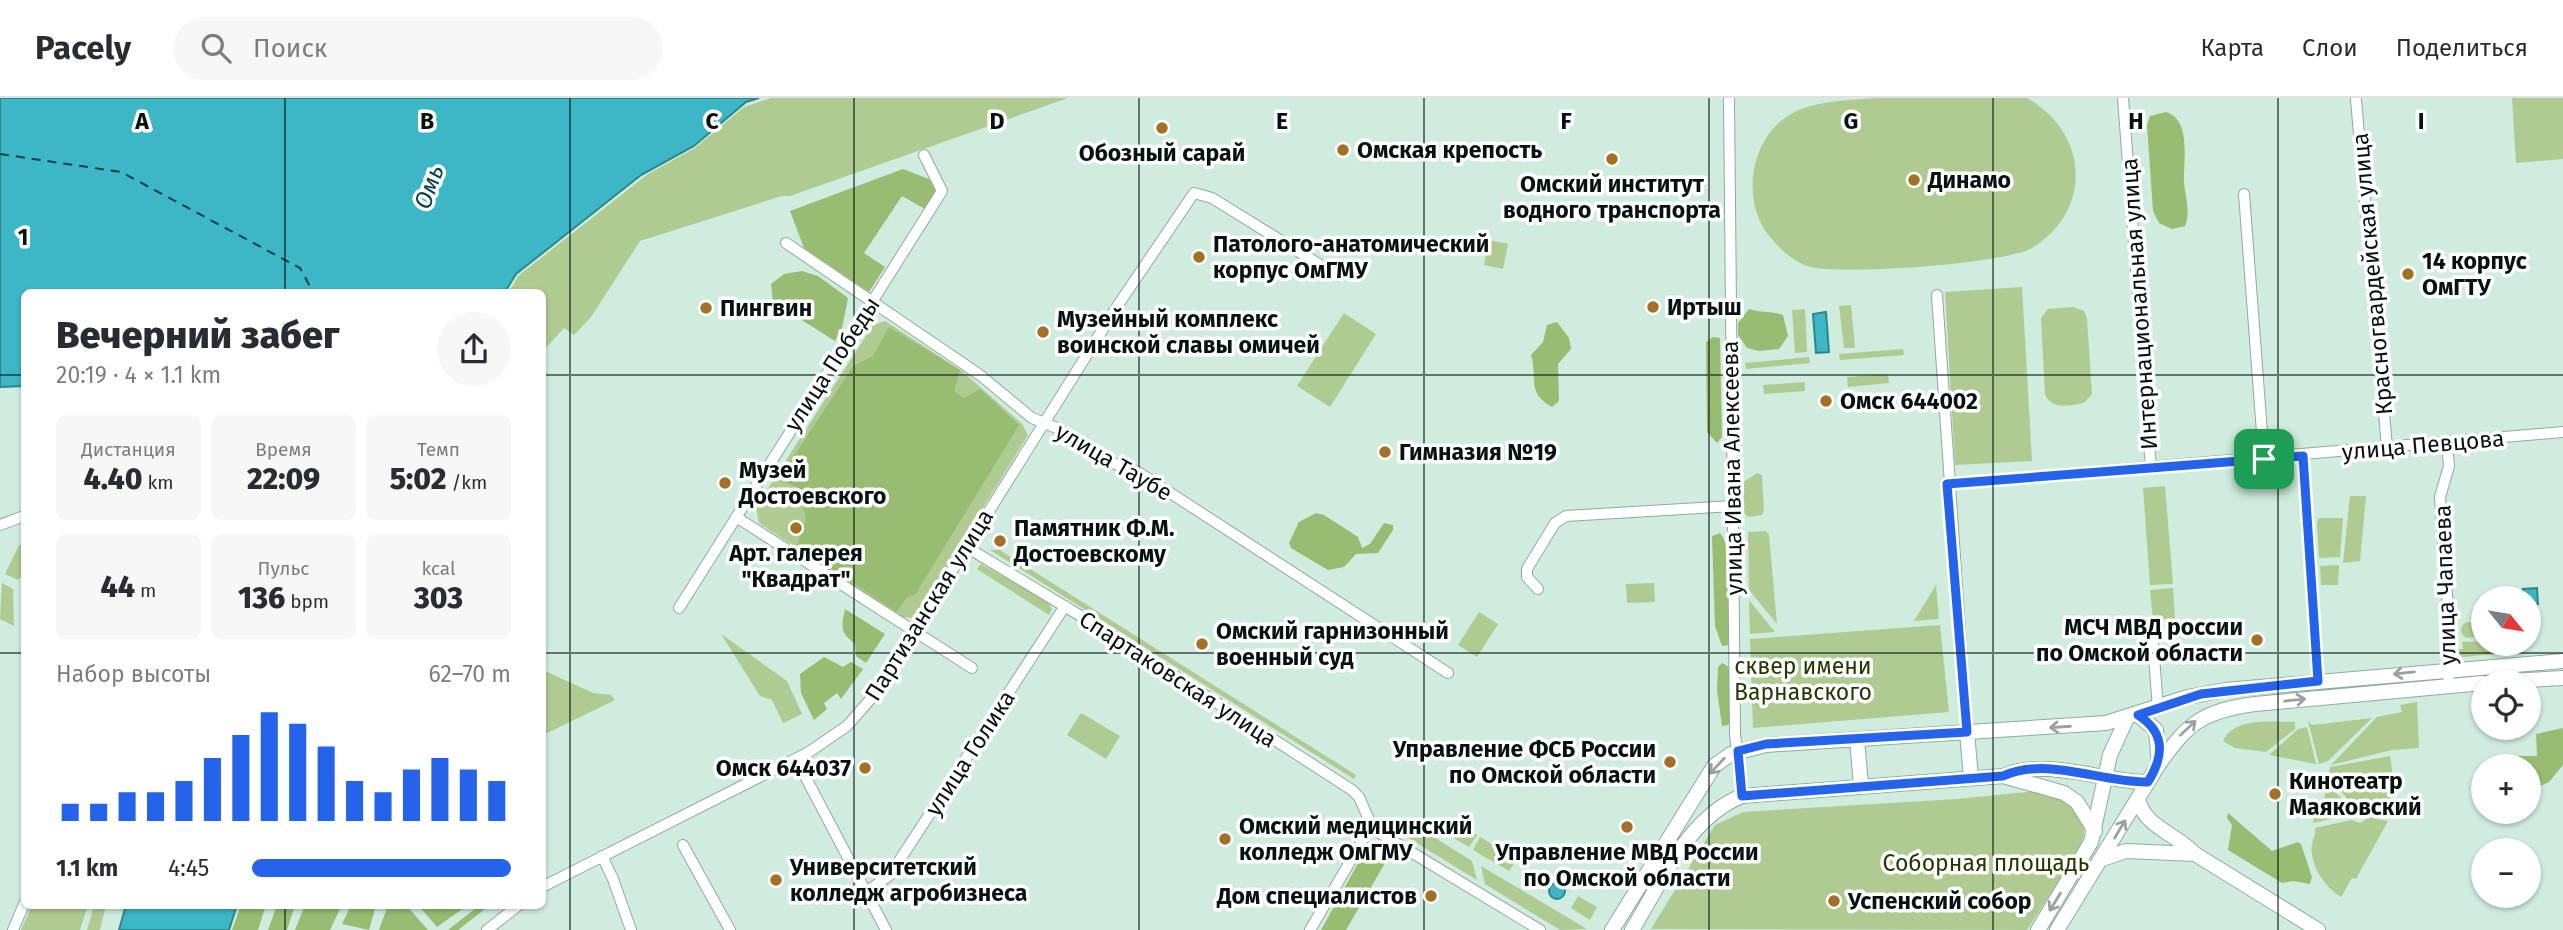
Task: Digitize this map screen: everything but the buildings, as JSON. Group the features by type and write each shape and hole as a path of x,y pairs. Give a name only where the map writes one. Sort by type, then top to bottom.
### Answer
{"main road":[{"path":"1612,930 1714,766 1738,751 1766,744 2064,727 2133,716 2201,694 2448,668 2563,661"},
{"path":"2541,679 2563,678"},
{"path":"2057,930 2159,764 2190,724 2200,717 2228,708 2471,684"},
{"path":"2133,716 2156,730 2159,764"},
{"path":"2038,930 2086,853 2095,831 2116,738 2133,716"},
{"path":"1967,732 1971,778"},
{"path":"1857,740 1861,785"},
{"path":"1632,930 1699,822 1718,807 1742,796 2003,776 2014,771 2050,771 2148,782"},
{"path":"2003,776 2012,781 2044,785 2064,793 2077,802 2095,831"},
{"path":"2138,799 2140,810 2147,819 2183,841 2194,854 2318,930"},
{"path":"2102,859 2126,852 2194,854"}],"street":[{"name":"улица Ивана Алексеева","path":"1728,98 1735,734 1742,796"},
{"name":"Интернациональная улица","path":"2123,98 2151,469"},
{"name":"Красногвардейская улица","path":"2356,100 2388,447"},
{"name":"улица Победы","path":"678,608 942,191 924,155"},
{"name":"Партизанская улица","path":"546,885 796,759 833,737 854,719 874,695 915,633 1118,305 1194,193 1212,198 1338,276"},
{"path":"2244,194 2264,459"},
{"name":"улица Таубе","path":"786,243 873,300 1043,424 1059,429 1107,461 1138,472 1448,673"},
{"path":"1937,295 1947,484 1967,732"},
{"name":"улица Певцова","path":"1947,484 2151,469 2563,432"},
{"name":"улица Чапаева","path":"2447,443 2449,466 2440,497 2449,622 2446,643 2449,685"},
{"path":"2303,456 2318,681"},
{"path":"1538,589 1527,577 1527,569 1555,523 1566,516 1733,506"},
{"path":"0,525 21,517"},
{"path":"736,517 972,668"},
{"name":"Спартаковская улица","path":"968,548 1065,606 1352,790 1363,804 1371,826"},
{"name":"улица Голика","path":"866,892 890,875 1065,606"},
{"path":"2152,630 2158,709"},
{"path":"796,759 886,930"},
{"path":"1310,930 1371,826 1540,930"},
{"path":"683,845 730,930"},
{"path":"602,856 614,878 631,930"},
{"path":"13,930 22,909"},
{"path":"487,930 514,909"}],"green space":[{"path":"771,98 1068,98 790,196 782,196 640,241 591,317 574,335 564,328 546,348 546,289 511,289 518,276 648,174 695,148 744,107"},
{"name":"Динамо","path":"1878,98 2027,98 2047,113 2062,130 2072,150 2076,172 2074,193 2066,213 2052,232 2032,248 1991,259 1856,270 1811,267 1793,259 1769,236 1754,203 1755,166 1761,149 1770,133 1783,120 1799,110 1828,102"},
{"path":"2512,98 2563,98 2563,159 2516,163"},
{"path":"2166,112 2174,116 2183,132 2188,215 2185,226 2172,229 2159,223 2153,211 2147,125 2150,116"},
{"path":"903,169 929,179 937,190 925,209 902,196 864,253 885,267 869,292 804,248 790,211"},
{"path":"1489,240 1508,244 1503,269 1484,265"},
{"path":"802,271 818,276 848,298 842,328 835,341 773,302 771,284 784,274"},
{"path":"2022,287 2032,461 1955,465 1945,292"},
{"path":"1851,305 1855,348 1844,348 1839,306"},
{"path":"2073,307 2084,311 2087,319 2092,394 2084,403 2061,406 2052,403 2045,394 2041,318 2048,309"},
{"path":"1749,309 1783,315 1788,336 1779,349 1759,351 1747,348 1738,335 1738,323"},
{"path":"1805,309 1807,352 1795,353 1792,310"},
{"path":"1344,313 1376,334 1330,407 1297,386"},
{"path":"885,321 962,371 1022,424 1028,435 917,615 912,618 901,617 759,523 756,507 873,325"},
{"path":"1557,322 1569,338 1571,349 1558,364 1559,401 1552,407 1536,390 1531,355 1543,342 1547,325"},
{"path":"889,327 960,370 954,391 964,398 980,389 1019,425 915,595 907,597 897,612 797,546 806,518 798,488 779,479 853,366 873,356"},
{"path":"1713,337 1720,338 1722,437 1717,443 1707,432 1706,342"},
{"path":"1903,349 1904,355 1840,360 1839,354"},
{"path":"1809,357 1810,363 1746,369 1745,363"},
{"path":"1888,374 1889,383 1848,387 1847,377"},
{"path":"1805,382 1805,391 1764,394 1763,385"},
{"path":"1757,473 1762,475 1764,511 1762,515 1748,517 1744,513 1744,482"},
{"path":"2165,486 2173,584 2150,585 2143,488"},
{"path":"2350,496 2366,496 2360,561 2343,563"},
{"path":"1316,513 1324,515 1358,537 1362,548 1370,544 1384,523 1393,525 1393,530 1378,553 1356,554 1344,567 1328,570 1291,548 1289,543 1299,522"},
{"path":"2319,518 2343,518 2340,557 2319,558"},
{"path":"1766,531 1769,535 1777,624 1749,590 1748,532"},
{"path":"1720,533 1725,542 1731,570 1732,604 1730,645 1722,646 1715,626 1712,536"},
{"path":"21,545 21,578 18,580 5,574"},
{"path":"990,550 1000,550 1356,775 1354,779"},
{"path":"981,564 1047,601 1052,609 1049,615 977,569"},
{"path":"2339,565 2338,585 2321,585 2320,566"},
{"path":"2,583 13,589 14,626 0,619"},
{"path":"1654,583 1655,602 1627,603 1626,584"},
{"path":"1936,585 1939,619 1914,621"},
{"path":"2173,588 2175,619 2153,620 2150,590"},
{"path":"1749,600 1775,632 1750,634"},
{"path":"845,609 885,634 866,663 856,656 855,644 844,633 842,625"},
{"path":"1479,612 1498,624 1477,657 1458,645"},
{"path":"2469,622 2471,637 2469,638 2461,630"},
{"name":"сквер имени Варнавского","path":"1940,625 1949,712 1753,728 1750,639"},
{"path":"721,634 787,681 802,714 783,723 772,700 760,696"},
{"path":"2462,642 2471,642 2471,656 2474,656 2463,657 2454,650 2463,649"},
{"path":"824,657 843,667 851,662 863,669 841,699 837,693 824,703 827,709 814,720 801,693 800,674"},
{"path":"1722,663 1729,667 1731,719 1728,725 1722,726 1717,690 1718,667"},
{"path":"546,671 593,693 611,695 615,700 546,734"},
{"path":"2417,702 2419,748 2392,750 2331,765 2377,717 2402,712 2400,705"},
{"path":"1081,713 1120,736 1106,759 1067,735"},
{"path":"2372,718 2328,761 2319,764 2308,721 2312,725"},
{"path":"2295,722 2295,729 2266,752 2235,748 2223,741 2228,733 2245,724"},
{"path":"2307,727 2316,764 2269,755 2298,729"},
{"path":"2563,728 2563,765 2549,782 2541,786 2541,754 2537,754 2536,740 2541,740 2541,733"},
{"path":"2390,756 2393,777 2390,814 2371,812 2362,802 2353,805 2328,777 2330,767"},
{"path":"2322,778 2350,808 2349,815 2313,823 2314,817 2320,815 2327,787"},
{"name":"Соборная площадь","path":"2046,790 2061,795 2084,820 2084,836 2077,852 2027,930 1651,929 1715,825 1743,812 1957,799"},
{"path":"2228,813 2272,851 2298,842 2301,844 2312,877 2310,884 2293,881 2282,883 2228,850 2232,825 2227,818"},
{"path":"2368,817 2388,821 2356,879 2352,878 2341,897 2324,881 2313,860 2315,828 2351,820 2361,823"},
{"path":"1410,822 1472,861 1477,880 1389,826 1392,823"},
{"path":"1458,823 1477,835 1469,847 1450,836"},
{"path":"1480,837 1517,859 1509,871 1473,850"},
{"path":"1375,845 1387,852 1388,858 1346,930 1321,930 1366,849"},
{"path":"1481,866 1587,929 1560,930 1485,884"},
{"path":"1578,896 1597,907 1590,920 1571,908"},
{"path":"30,909 87,909 80,930 21,930"},
{"path":"93,909 105,909 100,930 87,930"},
{"path":"240,909 265,909 258,930 232,930"},
{"path":"276,909 294,909 287,930 268,930"},
{"path":"303,909 340,909 330,930 295,930"},
{"path":"349,909 375,909 369,930 342,924"},
{"path":"387,909 410,909 428,930 379,930"},
{"path":"421,909 462,909 437,927"},
{"path":"475,909 485,909 458,930 448,930"}],"water":[{"name":"Омь","path":"0,98 759,98 746,102 694,146 641,175 516,274 507,289 21,289 21,386 0,387"},
{"path":"1826,312 1829,352 1816,353 1813,314"},
{"path":"1554,883 1560,883 1565,891 1563,897 1554,899 1549,894 1549,888"},
{"path":"125,909 236,909 229,930 119,930"}],"ferry route":[{"path":"0,154 121,172 300,268 311,289"}],"place":[{"name":"Обозный сарай","path":"1162,128"},
{"name":"Омская крепость","path":"1343,150"},
{"name":"Омский институт водного транспорта","path":"1612,159"},
{"name":"Динамо","path":"1914,180"},
{"name":"Патолого-анатомический корпус ОмГМУ","path":"1199,257"},
{"name":"14 корпус ОмГТУ","path":"2408,274"},
{"name":"Иртыш","path":"1653,307"},
{"name":"Пингвин","path":"706,308"},
{"name":"Музейный комплекс воинской славы омичей","path":"1043,332"},
{"name":"Омск 644002","path":"1826,401"},
{"name":"Гимназия №19","path":"1385,452"},
{"name":"Музей Достоевского","path":"725,483"},
{"name":"Арт. галерея \"Квадрат\"","path":"796,528"},
{"name":"Памятник Ф.М. Достоевскому","path":"1000,541"},
{"name":"МСЧ МВД россии по Омской области","path":"2257,640"},
{"name":"Омский гарнизонный военный суд","path":"1202,644"},
{"name":"Управление ФСБ России по Омской области","path":"1670,762"},
{"name":"Омск 644037","path":"865,768"},
{"name":"Кинотеатр Маяковский","path":"2275,794"},
{"name":"Управление МВД России по Омской области","path":"1627,827"},
{"name":"Омский медицинский колледж ОмГМУ","path":"1225,839"},
{"name":"Университетский колледж агробизнеса","path":"776,880"},
{"name":"Дом специалистов","path":"1431,896"},
{"name":"Успенский собор","path":"1834,901"}],"route":[{"path":"2303,456 2318,681 2201,694 2138,715 2156,730 2158,740 2159,764 2148,782 2050,771 2014,771 2003,776 1742,796 1738,751 1766,744 1967,732 1947,484 2264,459 2303,456"}]}
